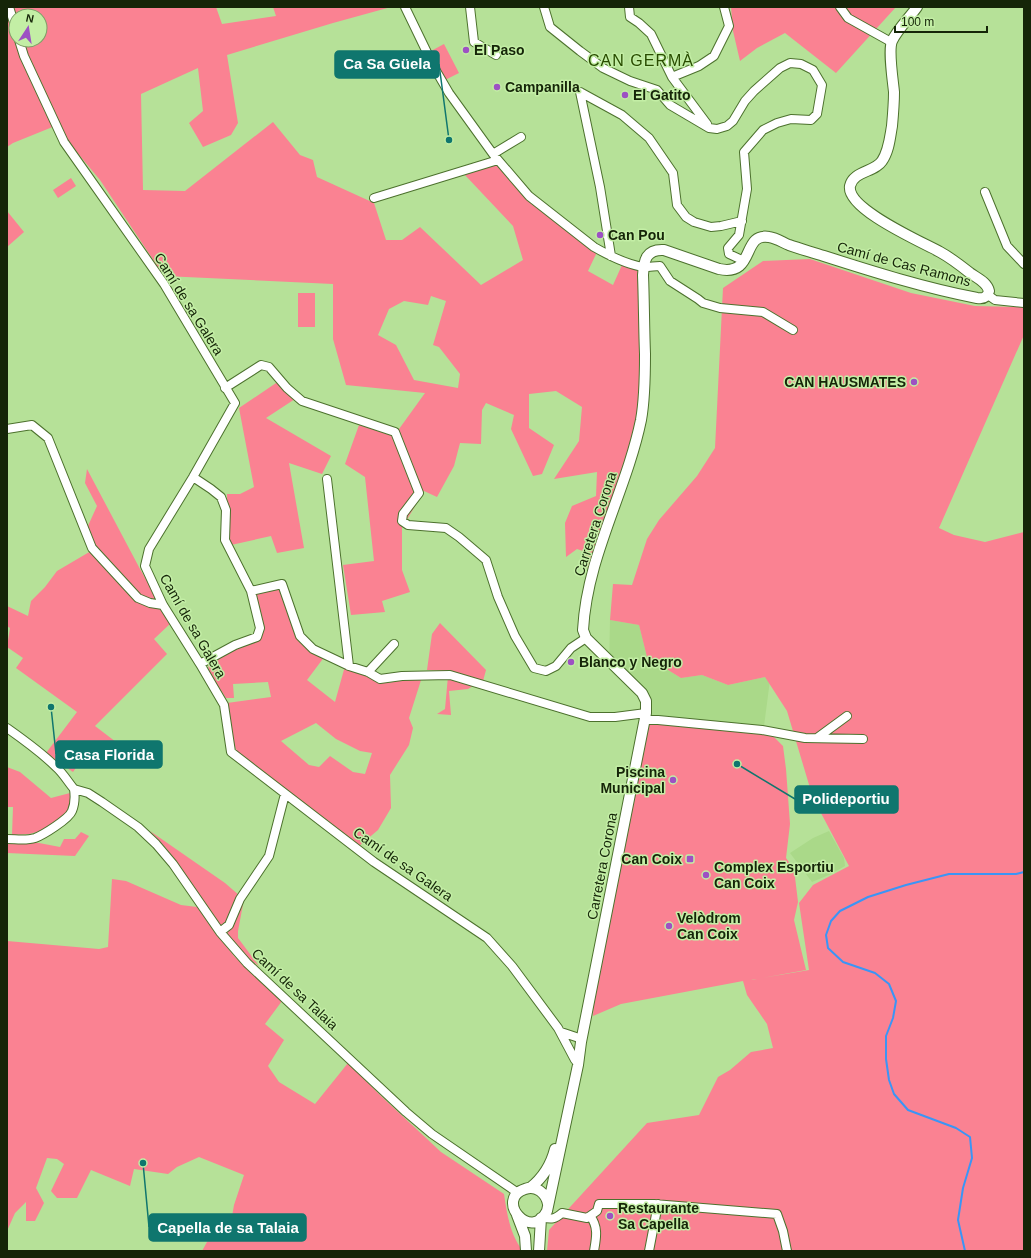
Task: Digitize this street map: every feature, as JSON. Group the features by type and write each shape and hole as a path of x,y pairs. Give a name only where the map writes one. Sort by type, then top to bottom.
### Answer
{"main road":[{"path":"891,42 917,7"},
{"name":"Camí de Cas Ramons","path":"744,261 754,242 758,238 769,237 800,249 938,290 982,299 988,295 989,292 986,284 953,260 878,219 855,201 851,195 850,187 853,180 860,174 876,167 882,161 888,146 894,94 891,42"},
{"path":"644,267 648,255 652,251 657,250 671,252 727,271 734,270 744,261"},
{"name":"Carretera Corona","path":"548,1204 578,1065 581,1043 645,716 646,701 642,693 586,638 583,630 590,578 626,472 641,420 645,387 644,267"},
{"name":"Carretera Corona","path":"530,1188 543,1176 553,1158 581,1043"},
{"path":"517,1215 527,1222 534,1222 542,1217 547,1210 548,1204 542,1192 530,1188 524,1189 518,1193 514,1199 513,1206 525,1236 526,1251"},
{"path":"539,1251 542,1217"}],"street":[{"path":"405,7 435,69 449,94 495,157 529,196 594,247 611,256 644,267 660,266 670,281 706,304 720,308 763,312 793,330"},
{"path":"470,7 474,42 496,55"},
{"path":"544,7 550,27 603,68 630,81 657,90 670,105 710,128 717,129 727,126 733,121 745,101 780,68 790,63 801,64 812,70 822,84 817,114 811,120 791,119 777,123 763,130 744,152 747,190 742,221 739,235 728,248 729,254 744,261"},
{"path":"629,7 630,17 651,34 672,77 710,128"},
{"path":"672,77 699,66 714,56 729,26 724,7"},
{"path":"840,7 848,18 891,42"},
{"name":"Camí de sa Galera","path":"22,48 64,142 93,181 164,284 235,403 193,477 149,549 145,566 163,606 200,664 224,706 231,752 374,862 487,938 512,966 561,1032 576,1060"},
{"path":"611,256 600,187 580,92 622,115 649,138 673,173 676,205 686,217 694,222 711,227 742,221"},
{"path":"374,198 495,157 521,137"},
{"path":"985,192 1007,246 1024,264"},
{"path":"988,295 995,300 1024,303"},
{"path":"225,388 261,364 269,367 287,388 302,401 395,432 419,493 403,514 402,520 408,525 446,528 486,560 498,597 515,636 534,668 546,671 556,666 571,648 586,638"},
{"path":"7,429 32,425 48,438 92,548 138,598 163,606"},
{"path":"193,477 221,497 226,510 225,540 251,591 260,628 257,637 235,645 200,664"},
{"path":"327,479 349,666"},
{"path":"251,591 282,584 300,636 313,649 349,666 368,672 380,679 402,676 450,674 590,717 645,716 658,720 762,730 780,734 817,738 863,739"},
{"path":"368,672 394,644"},
{"path":"817,738 847,716"},
{"path":"7,728 43,754 58,768 64,778 74,789 75,800 72,812 62,821 36,838 25,840 7,839"},
{"name":"Camí de sa Talaia","path":"74,789 88,793 102,802 138,827 156,844 173,864 220,932 247,963 406,1112 432,1134 518,1193"},
{"path":"220,932 229,925 240,899 269,856 285,794"},
{"path":"561,1032 581,1043"},
{"path":"567,1042 576,1044 581,1043"},
{"path":"542,1217 551,1219 557,1218 562,1214 587,1218 597,1211 600,1204 658,1204 777,1214 783,1231 787,1251"},
{"path":"649,1251 658,1204"},
{"path":"590,1216 595,1225 596,1240 594,1251"}],"shaded area":[{"path":"7,7 216,7 222,24 276,16 273,7 391,7 227,55 238,123 231,135 203,147 189,123 203,111 198,68 141,94 143,190 185,191 273,122 300,155 313,160 317,177 374,203 386,240 402,240 420,227 481,285 523,260 513,226 464,174 496,164 522,195 597,252 588,271 613,285 622,265 639,269 642,337 638,418 624,471 589,568 582,566 586,552 577,549 566,557 565,523 572,506 596,496 597,472 554,479 579,441 582,407 556,391 529,394 529,428 554,445 542,474 533,476 511,429 514,415 486,403 482,410 481,444 460,443 454,466 437,497 424,491 402,528 402,570 410,592 382,601 385,612 351,615 343,565 374,561 365,477 345,464 359,425 394,436 425,393 346,385 333,339 333,284 164,276 100,180 55,126 13,143 7,147","holes":["431,296 446,301 433,345 439,347 460,374 458,388 414,380 396,345 378,335 389,309 404,301 428,305"]},
{"path":"731,7 896,7 836,73 785,33 757,48 740,61 733,31"},
{"path":"444,44 459,73 445,80 431,51"},
{"path":"71,178 76,186 58,198 53,190"},
{"path":"7,211 24,232 7,247"},
{"path":"810,259 911,293 975,306 1024,307 1024,335 939,528 954,535 985,542 1024,532 1024,1251 547,1251 549,1230 647,1123 699,1115 718,1077 730,1070 751,1052 773,1048 767,1024 747,995 743,981 621,1004 593,1016 594,998 648,726 652,722 772,735 783,746 790,824 786,858 794,869 798,902 794,920 806,970 751,980 809,970 799,903 813,885 849,866 813,798 787,711 765,677 728,685 702,675 681,678 647,657 639,625 610,620 613,584 632,585 647,539 659,520 697,476 715,448 723,288 763,261"},
{"path":"298,293 315,293 315,327 298,327"},
{"path":"279,381 295,399 266,418 331,456 322,474 289,463 304,548 277,553 271,536 231,545 228,541 227,494 240,494 254,487 239,408"},
{"path":"87,469 159,602 140,596 98,550 87,528 97,506 85,483"},
{"path":"91,551 134,600 163,608 172,622 154,639 167,654 95,726 116,742 107,752 90,748 73,772 46,753 77,712 16,668 23,658 7,647 10,628 7,626 7,606 28,616 31,601 45,587 57,571"},
{"path":"280,588 295,634 325,656 307,680 335,702 345,666 375,680 387,683 422,677 409,718 413,728 409,745 390,775 391,808 378,830 359,846 239,755 233,743 227,703 271,697 268,682 233,684 234,698 226,698 209,672 208,663 258,638 255,594 257,591","holes":["316,723 336,739 360,751 372,753 365,774 353,772 330,756 319,767 309,765 281,741"]},
{"path":"610,620 639,625 647,657 681,678 702,675 728,685 765,677 770,680 763,734 652,722 639,717 640,704 636,690 609,668"},
{"path":"440,623 486,670 483,681 448,671 427,670 432,634"},
{"path":"448,676 476,684 468,689 449,691 451,715 437,714 445,709"},
{"path":"7,767 20,772 51,798 70,793 70,804 66,813 44,830 29,834 12,835 13,807 7,807"},
{"path":"150,831 225,883 240,896 227,924 222,927 166,848"},
{"path":"829,831 844,858 845,866 812,882 790,853 813,838"},
{"path":"81,832 89,836 75,856 7,853 7,841 39,843 60,847 64,839 75,839"},
{"path":"112,879 126,881 181,905 197,907 234,956 282,1001 265,1024 284,1040 268,1066 279,1082 315,1104 348,1063 441,1152 504,1194 512,1231 523,1251 202,1251 212,1233 228,1240 234,1205 244,1175 199,1157 177,1167 168,1174 134,1169 130,1186 91,1170 77,1198 57,1198 51,1191 64,1164 57,1159 47,1158 36,1188 44,1203 35,1221 26,1221 26,1202 15,1213 7,1231 7,941 99,949 108,947"},
{"path":"244,899 238,938 259,966 249,959 228,935 227,931"}],"waterway":[{"path":"965,1251 958,1220 963,1188 972,1158 970,1137 956,1128 908,1110 894,1094 889,1080 886,1059 886,1036 893,1018 896,1001 889,984 875,973 843,962 828,948 826,935 831,921 840,911 868,897 949,874 1016,874 1024,872"}],"place":[{"name":"El Paso","path":"466,50"},
{"name":"Campanilla","path":"497,87"},
{"name":"El Gatito","path":"625,95"},
{"name":"Ca Sa Güela","path":"449,140"},
{"name":"Can Pou","path":"600,235"},
{"name":"CAN HAUSMATES","path":"914,382"},
{"name":"Blanco y Negro","path":"571,662"},
{"name":"Casa Florida","path":"51,707"},
{"name":"Polideportiu","path":"737,764"},
{"name":"Piscina Municipal","path":"673,780"},
{"name":"Can Coix","path":"690,859"},
{"name":"Complex Esportiu Can Coix","path":"706,875"},
{"name":"Velòdrom Can Coix","path":"669,926"},
{"name":"Capella de sa Talaia","path":"143,1163"},
{"name":"Restaurante Sa Capella","path":"610,1216"}],"district":[{"name":"CAN GERMÀ","path":"641,60"}]}
